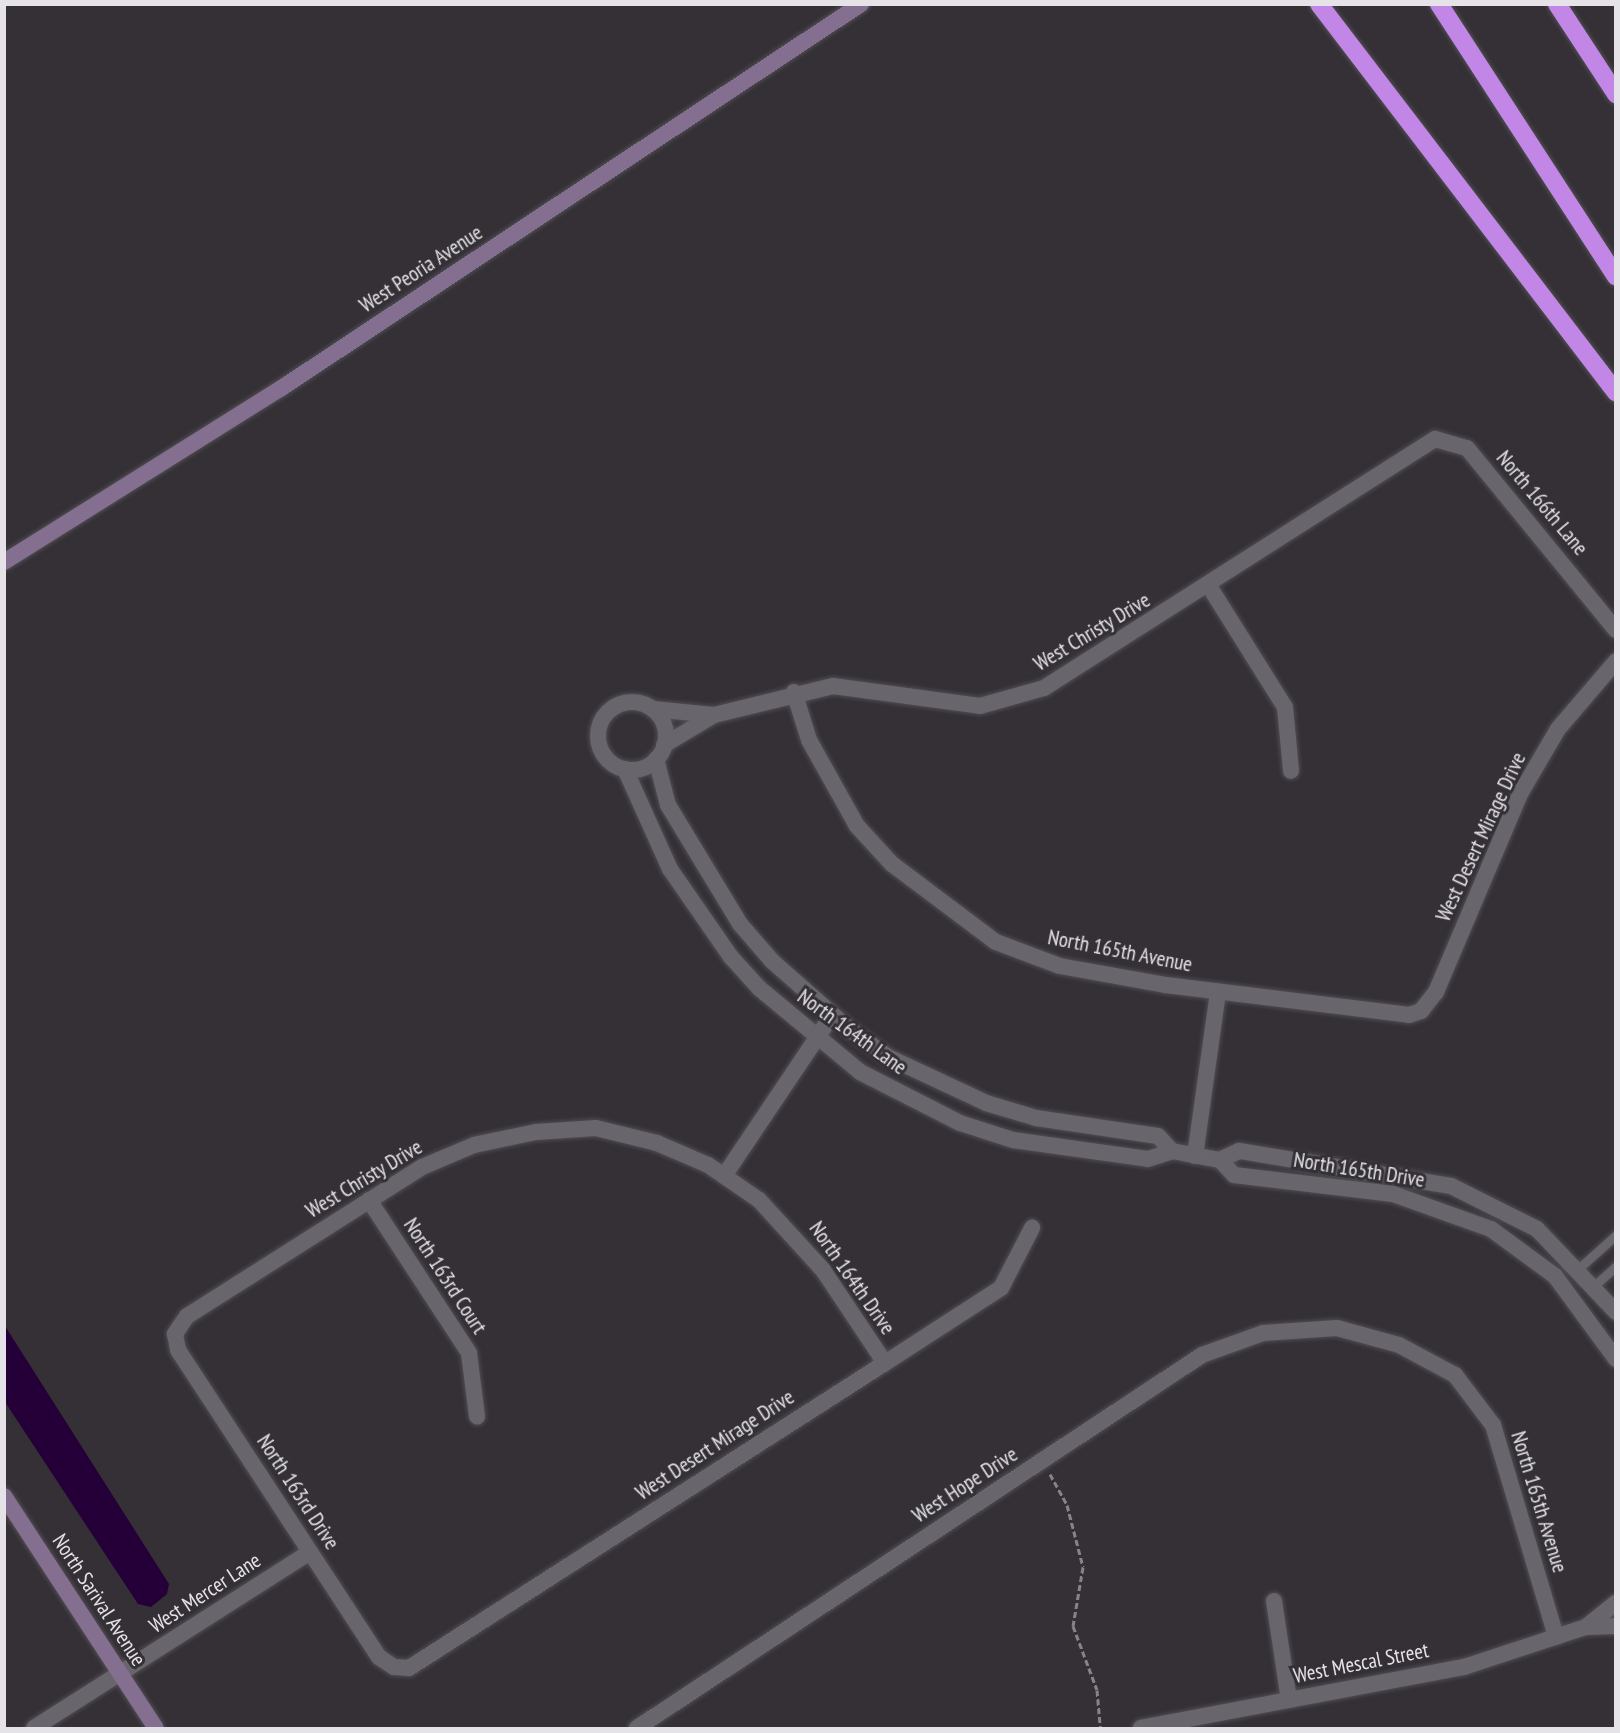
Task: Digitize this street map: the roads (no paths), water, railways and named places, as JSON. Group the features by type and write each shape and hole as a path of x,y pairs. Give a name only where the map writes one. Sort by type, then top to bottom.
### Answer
{"highway":[{"path":"1319,4 1616,393"},
{"path":"1439,4 1616,277"},
{"path":"1557,4 1616,94"}],"main road":[{"name":"West Peoria Avenue","path":"4,562 280,389 862,6"},
{"name":"North Sarival Avenue","path":"4,1496 156,1728"}],"street":[{"name":"West Christy Drive","path":"714,715 794,692 833,686 980,706 1007,702 1083,668 1435,439 1451,440"},
{"name":"North 166th Lane","path":"1451,440 1467,448 1498,483 1616,630"},
{"path":"1209,586 1286,706 1291,771"},
{"name":"West Desert Mirage Drive","path":"1421,1011 1436,992 1520,794 1558,729 1616,661"},
{"name":"North 165th Avenue","path":"794,692 809,740 858,826 892,864 946,909 996,942 1060,966 1218,992 1409,1015 1421,1011"},
{"name":"North 164th Lane","path":"1172,1151 1158,1136 1036,1118 986,1103 888,1057 832,1015 772,961 715,888 668,805 660,752 665,728 653,709 632,702 603,717 601,749 625,769 670,869 695,908 759,988 817,1038 888,1088 960,1123 1049,1146 1148,1159 1172,1151 1195,1156"},
{"path":"653,709 714,715"},
{"path":"625,769 660,752 714,715"},
{"path":"1195,1156 1218,992"},
{"path":"724,1176 832,1015"},
{"name":"West Christy Drive","path":"176,1334 187,1316 369,1200 422,1167 474,1145 546,1131 596,1128 657,1143 724,1176"},
{"name":"North 165th Drive","path":"1195,1156 1220,1160 1239,1151 1423,1178 1511,1213 1579,1268 1616,1312"},
{"name":"North 165th Drive","path":"1220,1160 1234,1175 1394,1194 1491,1229 1555,1276 1616,1359"},
{"name":"North 164th Drive","path":"724,1176 793,1232 885,1363"},
{"name":"North 163rd Court","path":"369,1200 469,1353 477,1416"},
{"name":"West Desert Mirage Drive","path":"394,1667 409,1668 1001,1288 1032,1228"},
{"name":"North 165th Avenue","path":"1337,1328 1399,1345 1455,1376 1493,1425 1556,1637"},
{"name":"West Hope Drive","path":"637,1728 1202,1355 1263,1333 1337,1328"},
{"name":"North 163rd Drive","path":"176,1334 178,1350 310,1552 379,1657 394,1667"},
{"name":"West Mercer Lane","path":"34,1728 310,1552"},
{"path":"1274,1601 1289,1700"},
{"name":"West Mescal Street","path":"1586,1627 1616,1603"},
{"name":"West Mescal Street","path":"1141,1728 1464,1667 1586,1627 1616,1626"}],"lane":[{"path":"1579,1268 1616,1235"},
{"path":"1595,1285 1616,1266"}]}
